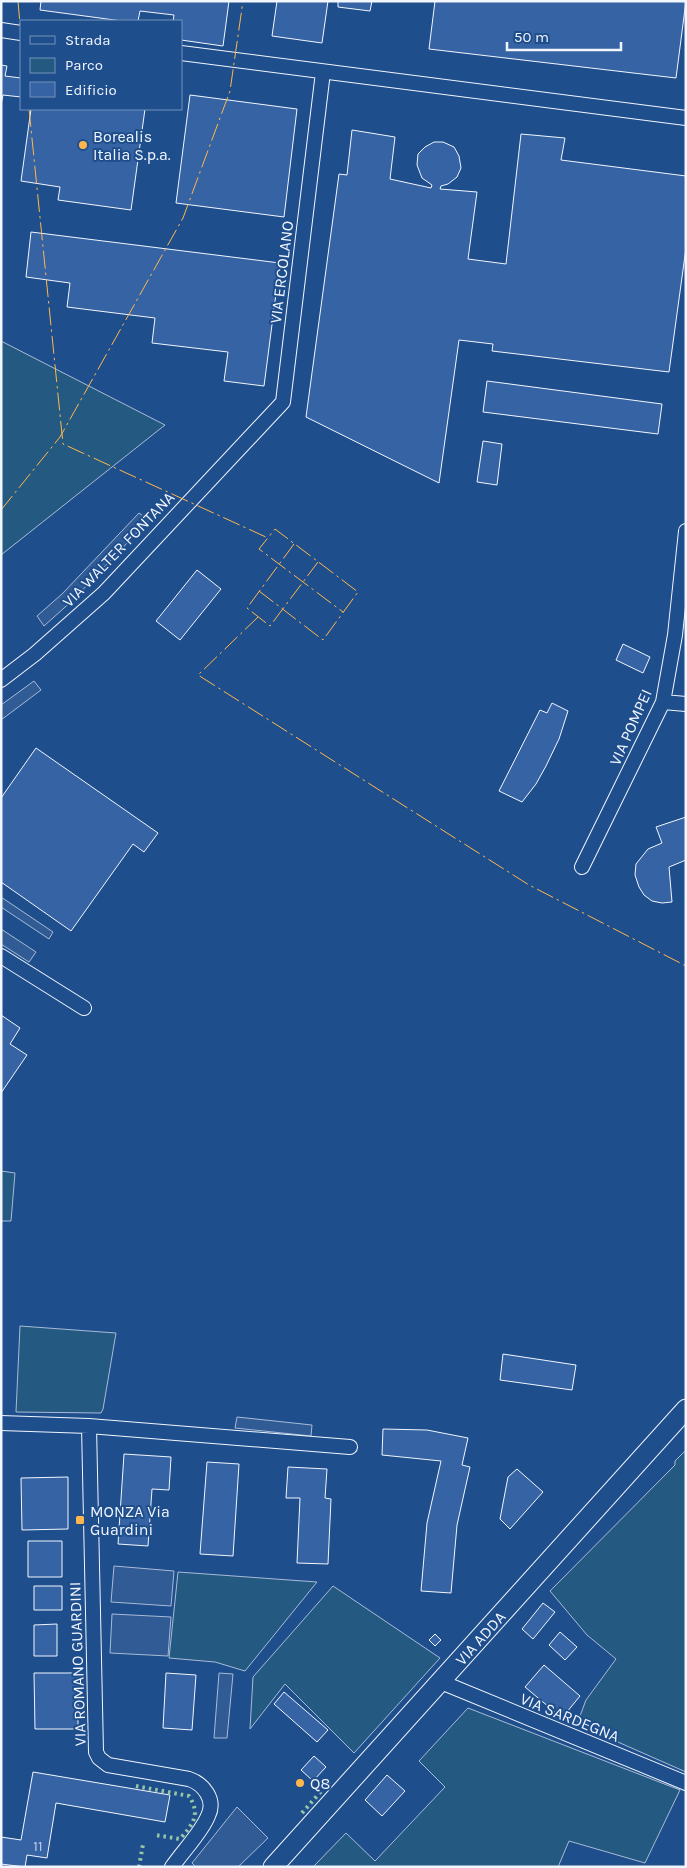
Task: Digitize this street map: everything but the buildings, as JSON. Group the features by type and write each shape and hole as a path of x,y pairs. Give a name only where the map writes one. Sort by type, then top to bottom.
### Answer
{"main road":[{"name":"VIA ADDA","path":"273,1867 686,1409"}],"street":[{"path":"1,30 20,33"},
{"path":"182,54 686,118"},
{"name":"VIA ERCOLANO","path":"232,456 283,402 324,72"},
{"name":"VIA WALTER FONTANA","path":"1,680 35,654 104,594 232,456"},
{"name":"VIA POMPEI","path":"582,867 663,702 680,639 686,531"},
{"path":"663,702 686,704"},
{"path":"1,956 84,1008"},
{"path":"1,1423 89,1426 350,1447"},
{"name":"VIA ROMANO GUARDINI","path":"89,1426 96,1752 99,1758 108,1765 189,1780 200,1784 206,1791 210,1804 209,1815 172,1867"},
{"name":"VIA SARDEGNA","path":"441,1682 686,1783"}],"green space":[{"path":"1,341 165,425 1,555"},
{"path":"1,1171 15,1173 11,1221 1,1221"},
{"path":"20,1326 116,1333 101,1413 16,1412"},
{"path":"686,1450 686,1772 577,1724 586,1700 616,1659 587,1635 550,1591 675,1465 675,1461"},
{"path":"178,1572 317,1582 245,1671 215,1662 169,1658"},
{"path":"333,1586 440,1658 354,1753 285,1684 250,1729 253,1677"},
{"path":"468,1708 680,1790 645,1863 569,1841 558,1867 313,1867 346,1833 375,1861 445,1787 419,1761"}],"shaded area":[{"path":"139,513 149,520 73,600 44,626 37,616 62,594"},
{"path":"34,681 41,690 1,720 1,705"},
{"path":"1,897 53,932 49,939 1,907"},
{"path":"1,929 36,952 29,962 1,944"},
{"path":"237,1417 312,1425 311,1436 235,1428"},
{"path":"114,1566 174,1571 171,1606 111,1602"},
{"path":"112,1614 171,1617 168,1656 110,1653"},
{"path":"219,1673 233,1674 227,1738 214,1738"},
{"path":"237,1807 268,1838 238,1867 196,1867 192,1863"}],"hedge":[{"path":"302,1813 330,1781"},
{"path":"136,1786 189,1796 193,1803 194,1819 189,1829 180,1839 155,1835"},
{"path":"139,1867 143,1844"}],"power":[{"path":"18,1 20,24"},
{"path":"1,510 60,437 183,218 230,91 243,1"},
{"path":"29,110 63,444 268,538"},
{"path":"259,591 323,640 358,592 275,529 259,549 343,612"},
{"path":"294,544 247,608 270,626 318,562"},
{"path":"258,617 198,675 529,885 686,966"}],"place":[{"name":"Borealis Italia S.p.a.","path":"83,145"},
{"name":"MONZA Via Guardini","path":"80,1520"},
{"name":"Q8","path":"300,1783"}]}
